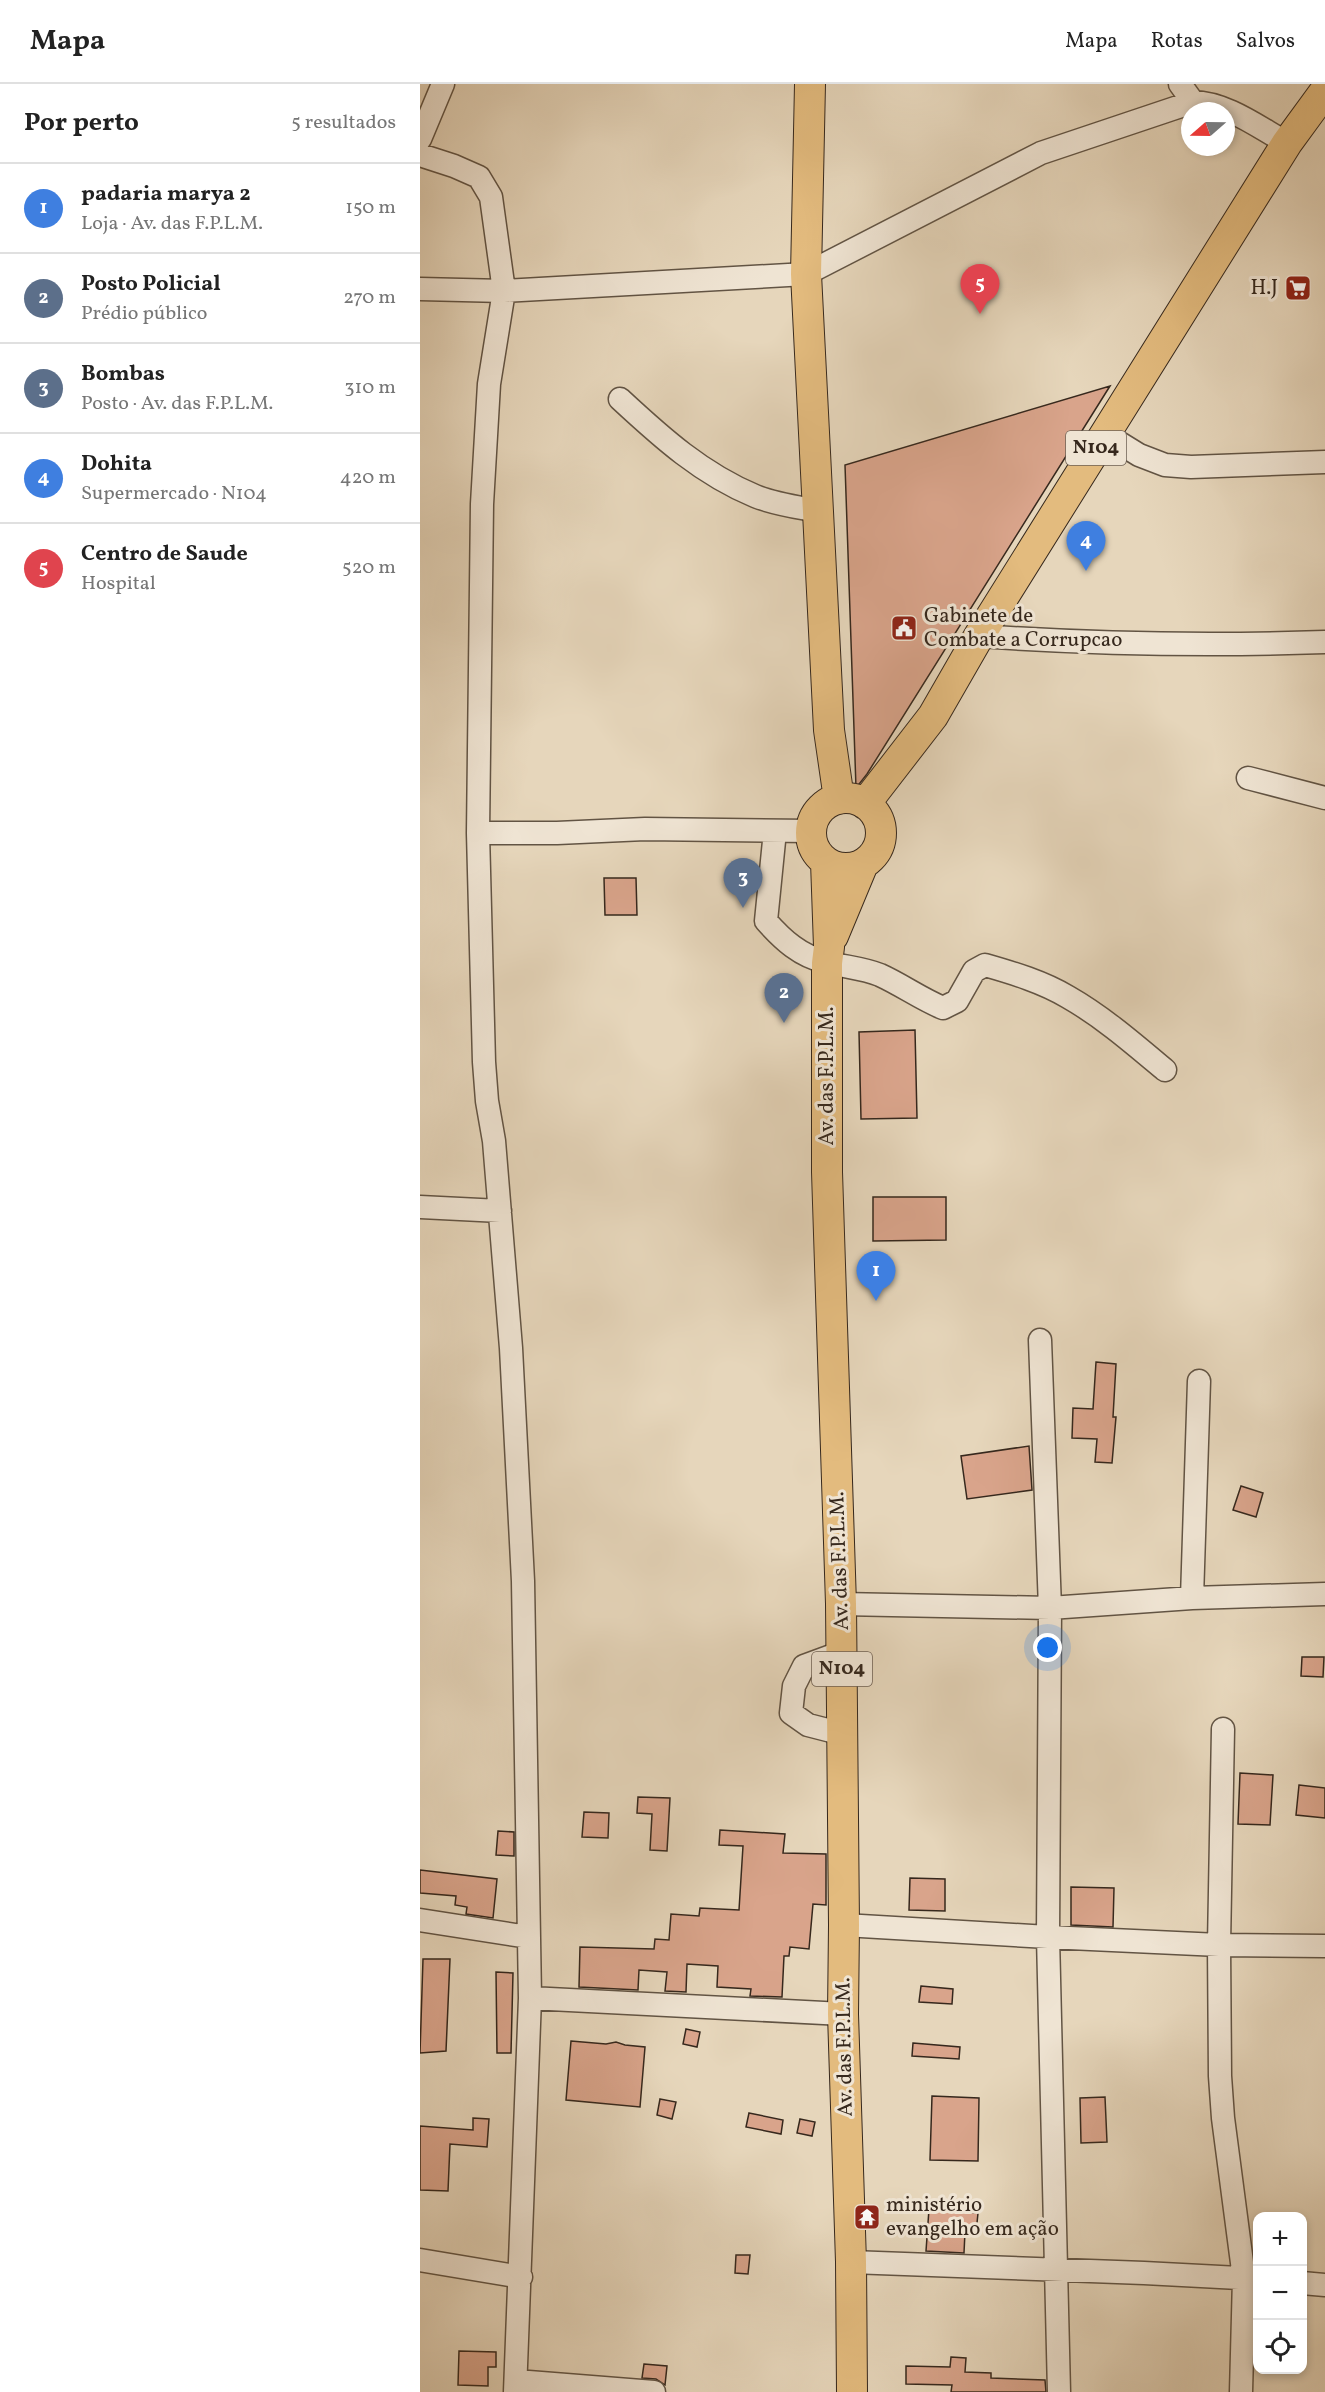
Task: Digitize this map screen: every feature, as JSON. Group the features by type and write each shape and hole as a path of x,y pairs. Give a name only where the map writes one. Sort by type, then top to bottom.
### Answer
{"main road":[{"path":"810,84 806,274 829,730 852,801"},
{"name":"N104","path":"826,862 814,849 811,831 817,813 823,807 852,801 933,716 979,636 1287,143 1325,91"},
{"name":"N104","path":"852,801 877,817 881,835 875,852 863,864"},
{"path":"826,862 844,868 863,864"},
{"name":"Av. das F.P.L.M.","path":"826,862 827,1172 842,1652 843,2014 851,2262 852,2392"},
{"name":"Av. das F.P.L.M.","path":"828,955 863,864"}],"street":[{"path":"420,139 443,84"},
{"path":"420,289 504,291 806,274 1041,153 1186,93 1234,113 1287,143"},
{"path":"420,155 479,177 491,197 504,291 489,384 482,504 478,833 484,1062 512,1348 523,1581 530,1998 515,2386 654,2392"},
{"path":"620,399 651,428 708,473 757,497 818,512"},
{"path":"1105,434 1139,455 1165,465 1191,467 1325,462"},
{"path":"979,636 1086,643 1238,645 1325,642"},
{"path":"1248,778 1325,798"},
{"path":"478,833 557,833 645,829 811,831"},
{"path":"775,831 766,921 787,944 807,956 828,955 880,975 943,1008 957,1001 974,971 985,965 1014,974 1067,996 1114,1028 1165,1070"},
{"path":"420,1207 500,1211"},
{"path":"1040,1340 1050,1608 1048,1938 1059,2392"},
{"path":"1192,1598 1199,1381"},
{"path":"841,1604 1050,1608 1192,1598 1325,1594"},
{"path":"842,1652 804,1666 794,1686 791,1713 808,1725 843,1734"},
{"path":"1223,1729 1219,1945 1222,2118 1251,2278 1241,2392"},
{"path":"420,1920 528,1937"},
{"path":"844,1925 1048,1938 1219,1945 1325,1946"},
{"path":"530,1998 843,2014"},
{"path":"420,2260 521,2277"},
{"path":"851,2262 1251,2278"},
{"path":"1307,2283 1325,2285"}],"building":[{"name":"Gabinete de Combate a Corrupcao","path":"1110,386 867,774 856,788 845,465"},
{"path":"604,878 636,878 637,915 605,915"},
{"path":"915,1030 917,1118 861,1119 859,1032"},
{"path":"873,1197 946,1197 946,1240 873,1241"},
{"path":"1096,1362 1116,1364 1113,1417 1116,1417 1112,1463 1095,1462 1097,1439 1072,1438 1073,1408 1093,1409"},
{"path":"1029,1446 1032,1490 967,1499 961,1456"},
{"path":"1241,1486 1263,1493 1256,1517 1233,1510"},
{"path":"1302,1657 1324,1657 1323,1677 1301,1676"},
{"path":"1240,1773 1273,1775 1270,1825 1238,1824"},
{"path":"1299,1785 1325,1788 1325,1818 1296,1815"},
{"path":"638,1797 670,1798 667,1851 650,1850 652,1814 637,1813"},
{"path":"584,1812 609,1813 608,1838 582,1837"},
{"path":"720,1830 785,1834 783,1853 826,1854 826,1905 813,1904 809,1949 790,1947 789,1956 784,1956 782,1997 750,1996 751,1989 717,1987 718,1966 687,1964 686,1992 665,1991 667,1972 639,1970 638,1990 579,1987 580,1947 654,1949 655,1939 669,1940 671,1914 699,1916 700,1908 739,1910 743,1846 719,1845"},
{"path":"498,1831 514,1832 514,1856 496,1855"},
{"path":"420,1870 497,1879 493,1918 466,1914 467,1907 455,1905 456,1896 420,1893"},
{"path":"910,1878 945,1879 945,1911 909,1910"},
{"path":"1071,1887 1114,1888 1113,1927 1071,1925"},
{"path":"423,1959 450,1959 446,2051 420,2053"},
{"path":"496,1972 513,1973 511,2053 497,2053"},
{"path":"921,1986 953,1989 952,2004 919,2002"},
{"path":"686,2029 700,2032 697,2047 683,2044"},
{"path":"571,2041 606,2044 616,2042 645,2047 640,2107 566,2100"},
{"path":"913,2043 960,2047 959,2059 912,2056"},
{"path":"932,2096 979,2098 978,2161 930,2160"},
{"path":"1105,2097 1107,2142 1081,2143 1080,2098"},
{"path":"660,2099 676,2102 672,2119 657,2115"},
{"path":"749,2113 783,2120 781,2134 746,2127"},
{"path":"473,2118 489,2119 487,2147 450,2144 448,2191 420,2190 420,2126 473,2130"},
{"path":"800,2119 815,2122 812,2136 797,2133"},
{"path":"929,2209 978,2213 976,2233 965,2232 964,2253 926,2251"},
{"path":"736,2255 750,2255 748,2274 735,2273"},
{"path":"459,2351 496,2352 496,2367 488,2367 488,2386 458,2385"},
{"path":"951,2357 966,2358 965,2372 991,2373 991,2378 1045,2380 1046,2392 951,2392 952,2385 906,2384 906,2366 950,2367"},
{"path":"644,2364 667,2366 665,2385 656,2379 642,2378"}],"place":[{"name":"H.J","path":"1298,288"},
{"name":"Centro de Saude","path":"980,314"},
{"name":"Dohita","path":"1086,571"},
{"name":"Gabinete de Combate a Corrupcao","path":"904,628"},
{"name":"Bombas","path":"743,908"},
{"name":"Posto Policial","path":"784,1023"},
{"name":"padaria marya 2","path":"876,1301"},
{"name":"ministério evangelho em ação","path":"867,2217"}]}
